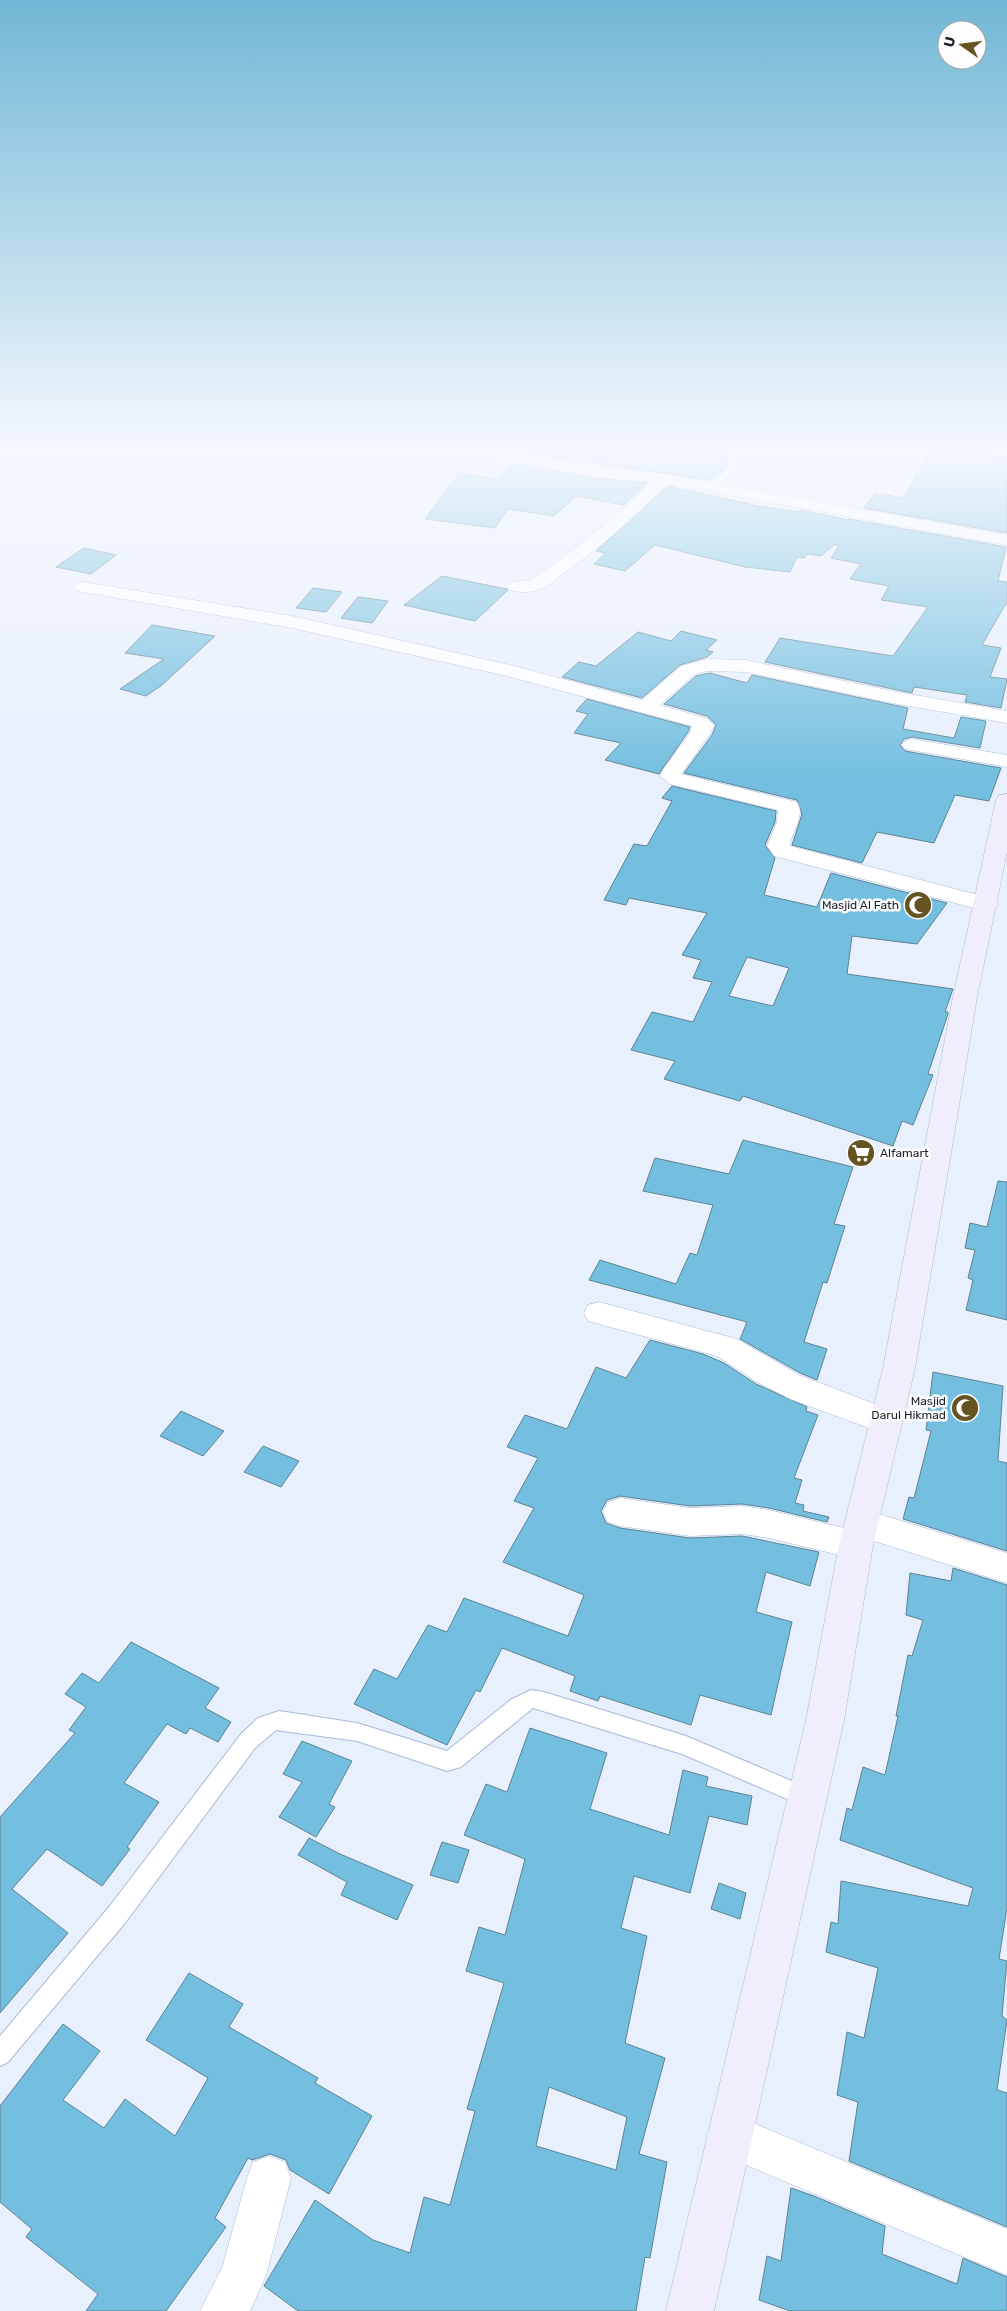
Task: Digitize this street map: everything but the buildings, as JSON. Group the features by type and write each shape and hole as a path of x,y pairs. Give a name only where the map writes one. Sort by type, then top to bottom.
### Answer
{"main road":[{"path":"690,2311 825,1720 859,1534 899,1368 965,997 1007,800"}],"street":[{"path":"516,586 525,587 537,584 569,561"},
{"path":"84,587 292,622 510,671 646,707 704,725 700,734 671,772 670,776 677,780 779,803 789,807 790,819 782,833 778,846 782,852 986,904"},
{"path":"646,707 688,670 708,665 726,665 746,666 892,697 1007,717"},
{"path":"912,745 1007,761"},
{"path":"599,1313 726,1347 742,1354 772,1376 811,1395 885,1420"},
{"path":"620,1512 690,1522 742,1520 859,1534 1007,1568"},
{"path":"729,2135 1007,2252"},
{"path":"224,2311 243,2276 269,2178"}],"lane":[{"path":"0,2054 117,1916 248,1741 262,1726 269,1722 279,1720 357,1732 447,1761 454,1760 531,1699 544,1701 686,1746 806,1797"}],"place":[{"name":"Masjid Al Fath","path":"918,905"},
{"name":"Alfamart","path":"861,1153"},
{"name":"Masjid Darul Hikmad","path":"965,1408"}]}
